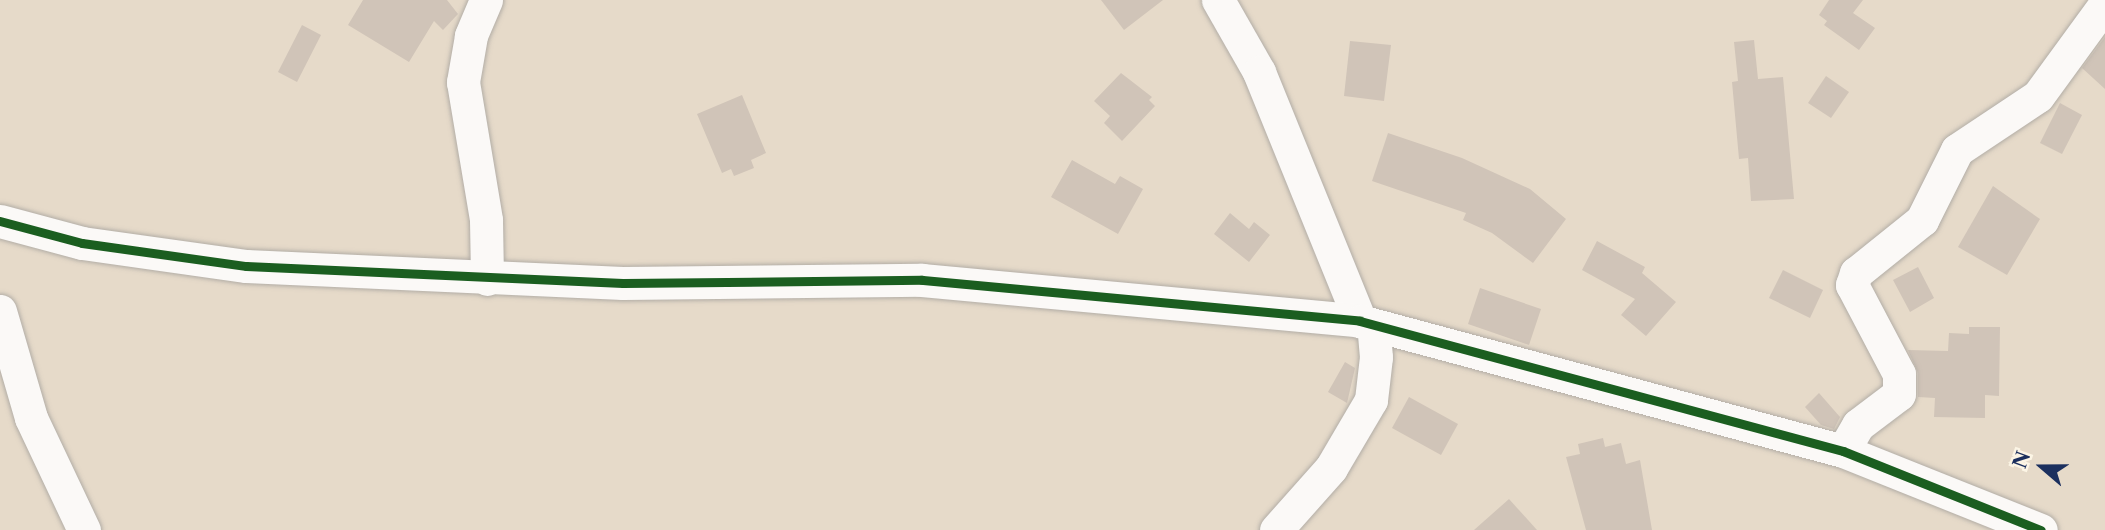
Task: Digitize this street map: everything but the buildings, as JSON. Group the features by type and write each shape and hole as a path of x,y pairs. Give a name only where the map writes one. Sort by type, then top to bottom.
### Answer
{"street":[{"path":"486,0 471,36 463,82 486,220 487,279"},
{"path":"1218,0 1259,72 1367,323 1376,357 1371,400 1331,468 1276,530"},
{"path":"1843,451 1858,425 1899,394 1899,374 1852,285 1856,273 1922,220 1957,150 2038,96 2104,2"},
{"path":"0,221 82,243 220,263 487,279 922,280 1367,323 1843,451 2041,530"},
{"path":"0,311 31,418 84,530"}],"cycle path":[{"path":"0,221 82,243 246,266 623,283 922,280 1360,321 1843,451 2041,530"}]}
